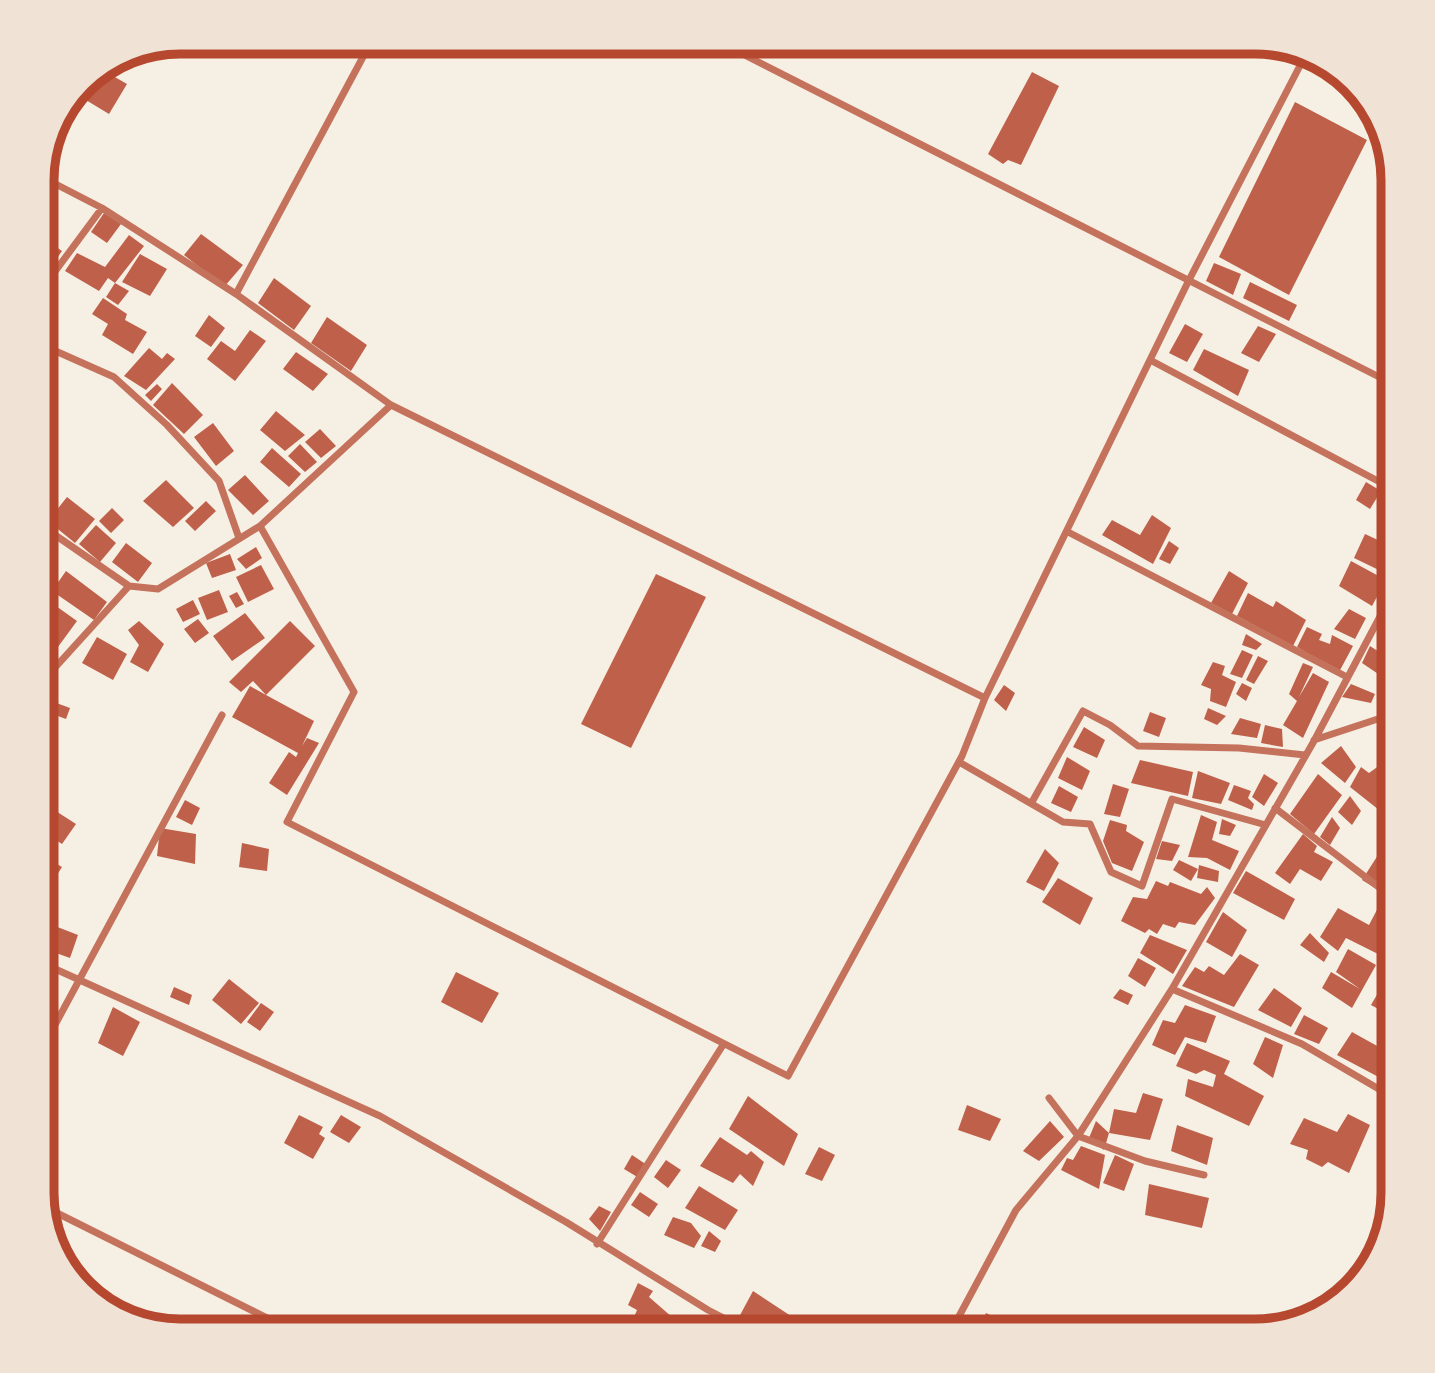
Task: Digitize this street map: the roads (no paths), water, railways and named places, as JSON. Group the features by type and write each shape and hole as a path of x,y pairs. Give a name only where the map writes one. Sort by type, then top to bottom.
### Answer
{"street":[{"path":"743,54 1380,378"},
{"path":"236,294 364,55"},
{"path":"260,526 354,692 288,822 788,1076 959,762 985,698 1152,361 1188,282 1301,63"},
{"path":"55,184 102,208 236,294 391,405 985,698"},
{"path":"55,271 102,208"},
{"path":"55,351 114,377 167,425 219,481 239,538"},
{"path":"1152,361 1380,482"},
{"path":"55,535 129,586 158,589 260,526 391,405"},
{"path":"1068,532 1347,677"},
{"path":"55,668 129,586"},
{"path":"958,1319 1016,1210 1078,1136 1172,989 1314,741 1380,615"},
{"path":"1032,802 1083,711 1110,725 1138,746 1239,748 1305,755"},
{"path":"55,1026 222,715"},
{"path":"1314,741 1381,719"},
{"path":"959,762 1063,822 1090,824 1111,872 1142,886 1172,799 1266,825"},
{"path":"1275,808 1381,889"},
{"path":"55,969 308,1081 380,1116 566,1222 597,1244 728,1319"},
{"path":"1172,989 1302,1044 1381,1090"},
{"path":"597,1244 723,1045"},
{"path":"1049,1098 1078,1136 1145,1161 1204,1175"},
{"path":"56,1212 269,1319"}]}
